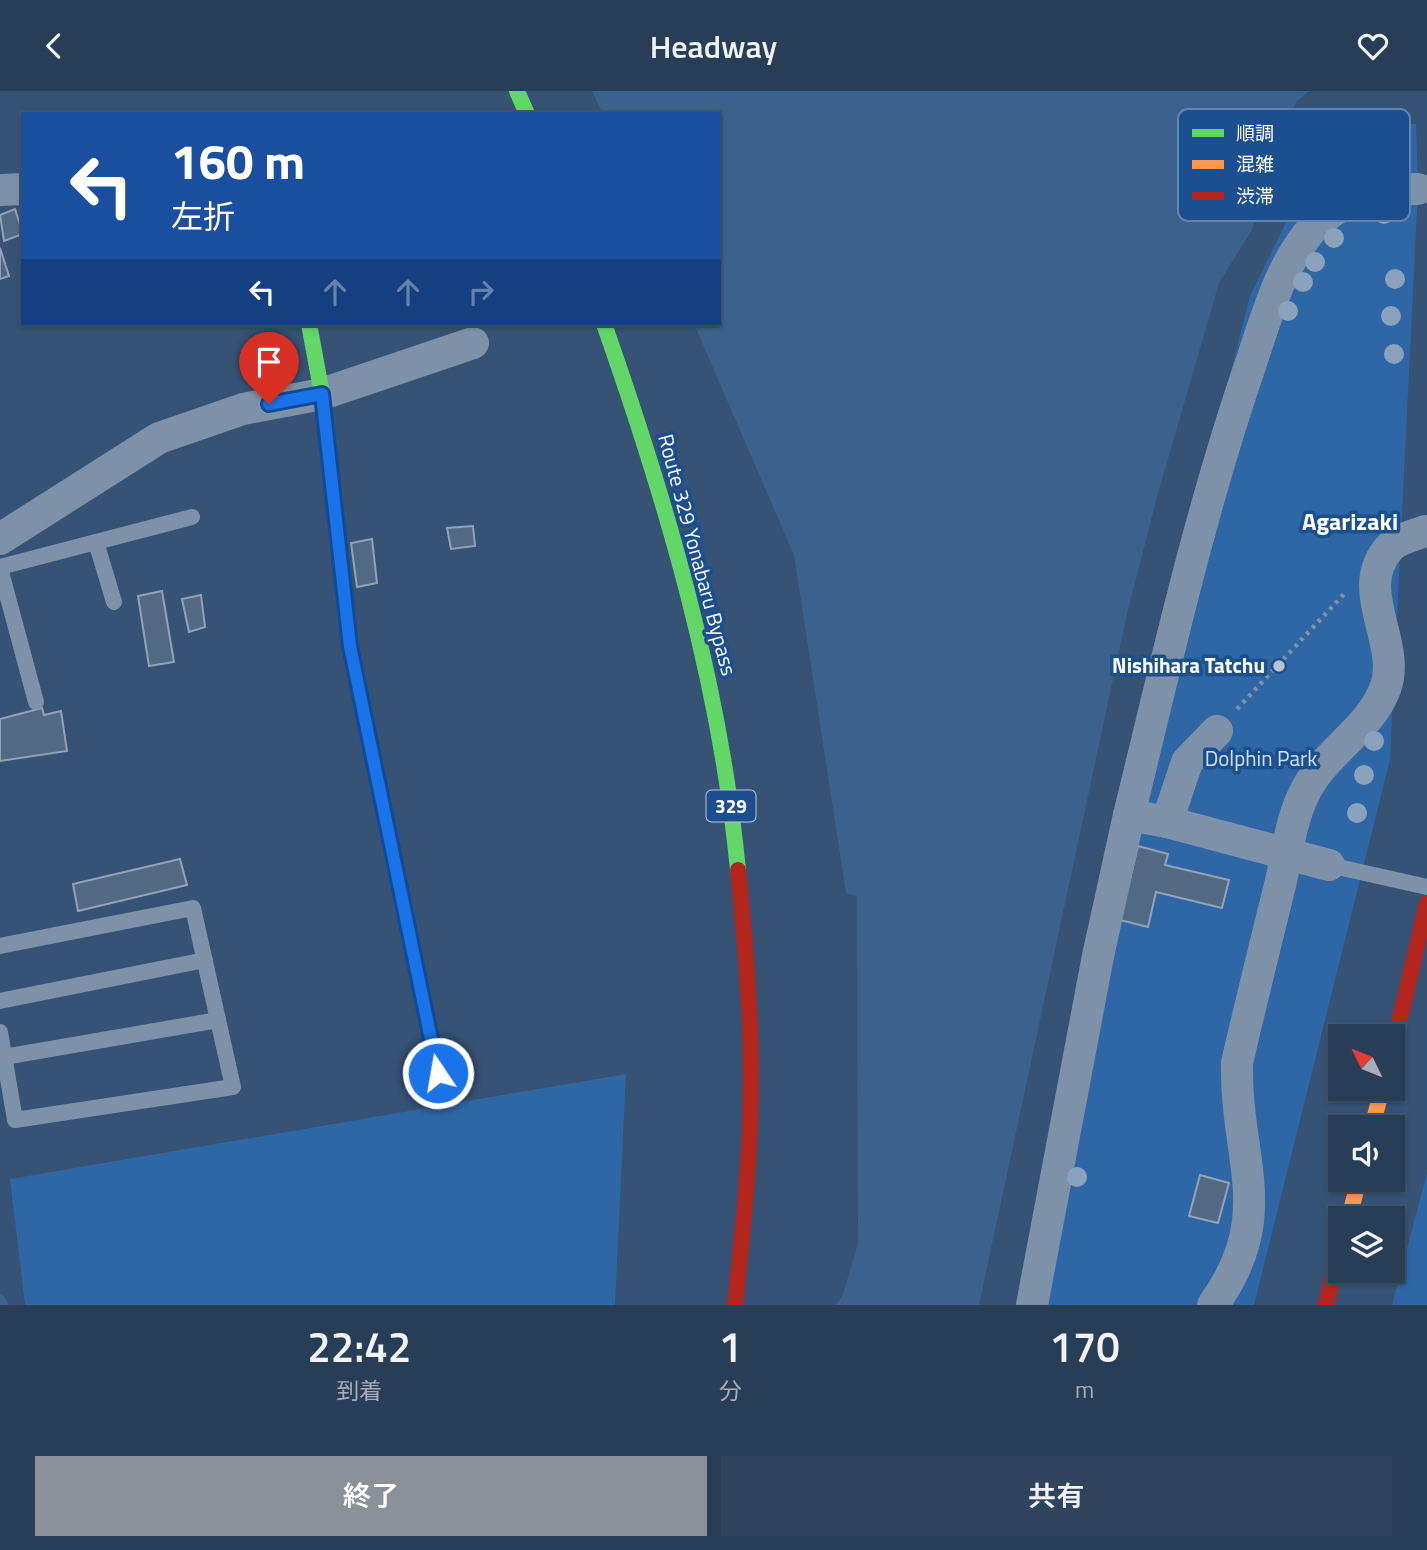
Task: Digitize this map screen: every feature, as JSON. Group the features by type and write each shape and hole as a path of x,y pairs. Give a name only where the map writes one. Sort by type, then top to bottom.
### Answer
{"main road":[{"path":"517,91 526,112"},
{"path":"309,326 322,394 350,646 438,1073"},
{"name":"Route 329 Yonabaru Bypass","path":"605,326 656,479 696,619 713,695 738,852 751,1049 745,1208 736,1305"},
{"path":"1399,1024 1427,903"},
{"path":"1326,1305 1332,1283"}],"street":[{"path":"0,190 21,189"},
{"path":"1410,189 1418,189"},
{"path":"1032,1305 1092,983 1129,815 1193,555 1228,428 1271,304 1292,257 1313,227 1321,221"},
{"path":"0,539 159,438 243,409 322,394 473,343"},
{"path":"1213,1305 1230,1282 1248,1227 1249,1183 1236,1091 1237,1063 1298,808 1311,778 1373,712 1385,688 1388,654 1373,594 1378,568 1391,546 1425,531"},
{"path":"1348,589 1378,568"},
{"path":"1167,822 1187,762 1217,731"},
{"path":"1129,815 1167,822 1329,865"}],"lane":[{"path":"36,702 0,568 192,517"},
{"path":"96,542 114,602"},
{"path":"1329,865 1427,887"},
{"path":"0,946 193,908 233,1087 15,1120 0,1032"},
{"path":"0,1002 205,960"},
{"path":"4,1057 218,1020"}],"path":[{"path":"1217,731 1348,589"}],"green space":[{"name":"Dolphin Park","path":"1410,124 1416,124 1418,189 1390,759 1254,1305 1018,1305 1116,821 1250,296 1287,221 1410,221"},
{"path":"626,1074 615,1305 25,1305 10,1179"},
{"path":"1427,1173 1427,1305 1392,1305 1398,1283 1405,1283 1405,1256"}],"shaded area":[{"path":"592,91 1309,91 1296,102 1294,109 1178,109 1178,221 1255,221 1219,283 1157,497 1127,614 979,1305 836,1305 843,1294 858,1243 857,896 846,893 794,555 695,326 721,326 721,112 602,112"}],"building":[{"path":"15,209 21,235 4,241 0,215"},
{"path":"0,248 9,276 0,279"},
{"path":"473,526 475,546 451,549 447,528"},
{"path":"372,539 377,583 357,587 351,543"},
{"path":"162,591 174,662 149,666 138,596"},
{"path":"201,595 205,627 189,632 182,599"},
{"path":"42,708 44,715 61,711 67,751 0,761 0,719"},
{"path":"1138,846 1168,854 1165,865 1229,880 1222,908 1156,892 1148,927 1120,920"},
{"path":"180,859 187,885 78,911 73,884"},
{"path":"1200,1175 1229,1183 1218,1223 1189,1216"}],"waterway":[{"path":"0,1298 4,1305"}],"traffic: fast":[{"path":"517,91 526,112"},
{"path":"309,326 322,394 350,646 385,818"},
{"path":"605,326 649,457 688,593 718,731 738,870"}],"traffic: slow":[{"path":"385,818 438,1073"},
{"path":"1375,1115 1379,1101"},
{"path":"1352,1206 1356,1192"}],"traffic: jam":[{"path":"735,1305 751,1106 750,1025 738,870"},
{"path":"1399,1024 1427,903"},
{"path":"1326,1305 1332,1283"}],"place":[{"name":"Nishihara Tatchu","path":"1279,666"}],"district":[{"name":"Agarizaki","path":"1350,522"}],"route":[{"path":"269,404 322,394 350,646 438,1073"}]}
